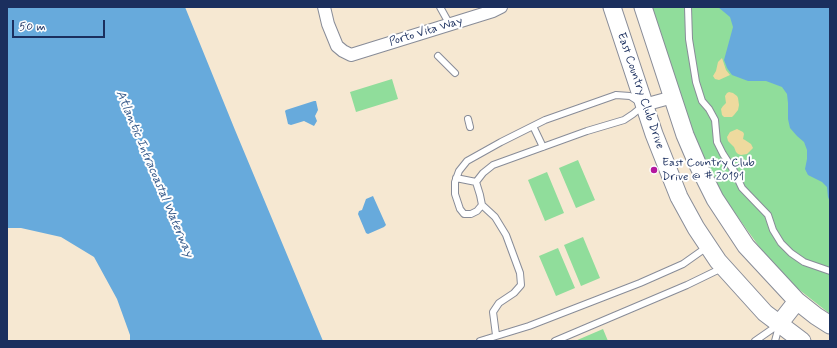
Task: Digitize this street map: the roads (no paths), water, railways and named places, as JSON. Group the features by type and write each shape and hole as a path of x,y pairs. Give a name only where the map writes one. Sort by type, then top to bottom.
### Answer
{"street":[{"name":"Porto Vita Way","path":"324,7 328,24 337,46 351,55 450,25 501,7"},
{"name":"East Country Club Drive","path":"612,7 654,134 679,197 696,228 724,267 765,313 802,341"},
{"path":"643,7 685,135 715,200 746,246 797,301 830,325"},
{"path":"644,105 673,97"},
{"path":"779,324 797,301"}],"lane":[{"path":"440,7 450,25"},
{"path":"688,7 689,39 696,82 702,101 709,109 715,120 717,142 723,154 734,171 742,188 768,216 773,230 781,243 791,253 804,262 830,271"},
{"path":"438,56 455,74"},
{"path":"476,182 483,172 493,165 587,131 624,120 644,105 630,96 616,95 545,120 467,160 459,171 454,182 455,194 460,209 464,214 471,214 477,211 482,205"},
{"path":"468,119 470,127"},
{"path":"533,126 543,147"},
{"path":"456,178 476,182"},
{"path":"476,182 482,205 495,217 506,235 520,273 521,285 514,293 499,303 493,312 496,335"},
{"path":"480,341 529,326 640,282 683,264 708,246"},
{"path":"555,341 687,285 724,267"},
{"path":"755,341 779,324"},
{"path":"775,341 779,324"}],"water":[{"name":"Atlantic Intracoastal Waterway","path":"7,7 185,7 323,341 130,341 130,335 117,299 94,257 61,237 21,228 7,228"},
{"path":"718,7 830,7 830,202 827,187 822,182 808,175 805,169 807,150 804,142 790,128 788,119 787,94 782,87 766,81 748,81 732,75 727,68 724,60 733,27 730,17"},
{"path":"316,101 318,110 315,116 317,121 314,126 304,121 291,125 288,124 286,110"},
{"path":"373,196 386,225 368,234 366,233 358,214 359,211 362,210 366,199"}],"place":[{"name":"East Country Club Drive @ # 20191","path":"654,170"}]}
